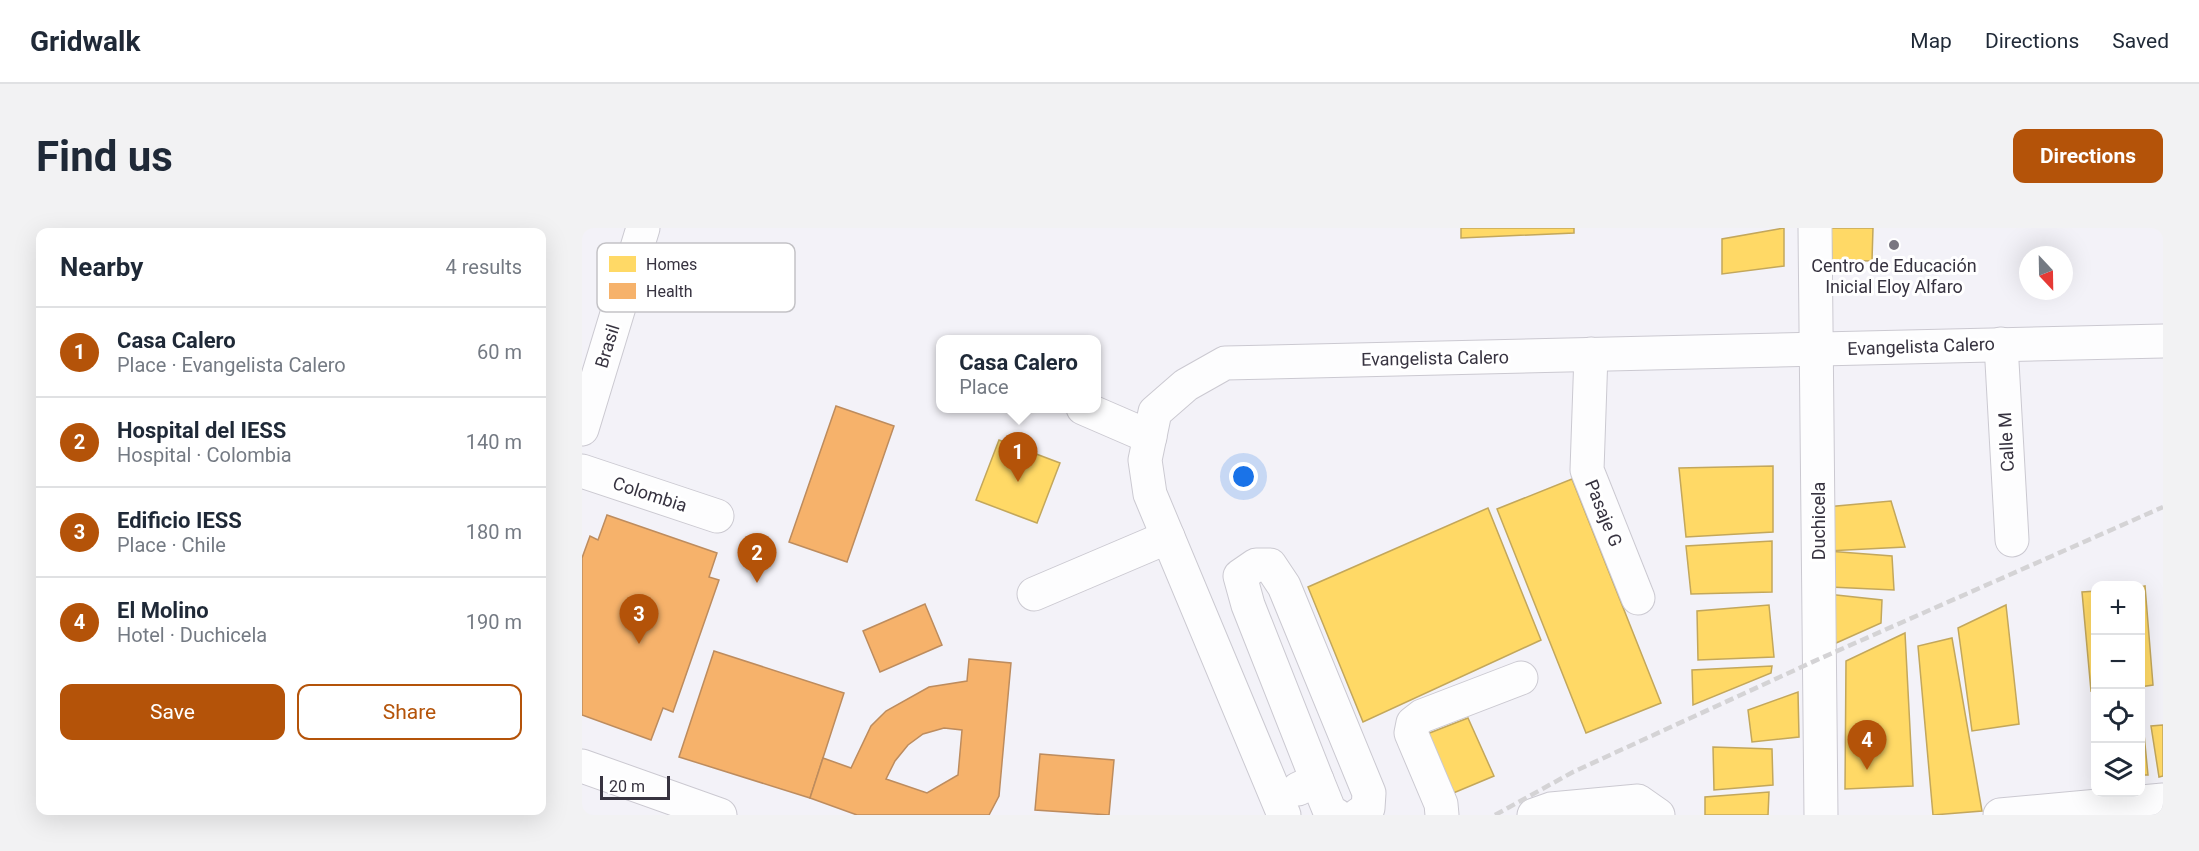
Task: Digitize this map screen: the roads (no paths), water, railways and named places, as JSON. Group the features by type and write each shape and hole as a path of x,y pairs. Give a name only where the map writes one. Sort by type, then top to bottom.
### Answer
{"street":[{"name":"Brasil","path":"638,243 643,228"},
{"name":"Duchicela","path":"1815,228 1821,815"},
{"name":"Brasil","path":"582,429 618,312"},
{"name":"Evangelista Calero","path":"1281,807 1150,494 1145,460 1155,412 1186,385 1225,363 2163,341"},
{"name":"Calle M","path":"2001,344 2012,540"},
{"name":"Pasaje G","path":"1591,354 1587,470 1638,598"},
{"path":"1094,413 1150,438"},
{"name":"Colombia","path":"582,471 717,516"},
{"path":"1034,594 1168,537"},
{"path":"1336,815 1330,812 1248,605 1240,576 1256,565 1270,565 1284,586 1370,794 1368,808 1358,815"},
{"path":"1442,815 1441,804 1411,733 1413,723 1422,716 1521,678"},
{"path":"582,766 720,815"},
{"path":"1281,807 1317,780"},
{"path":"2000,815 2163,800"},
{"path":"1534,815 1551,809 1638,801 1658,815"}],"railway":[{"path":"1495,815 1573,772 1819,659 2163,507"}],"place":[{"name":"Centro de Educación Inicial Eloy Alfaro","path":"1894,245"},
{"name":"Casa Calero","path":"1018,482"},
{"name":"Hospital del IESS","path":"757,583"},
{"name":"Edificio IESS","path":"639,644"},
{"name":"El Molino","path":"1867,770"}]}
